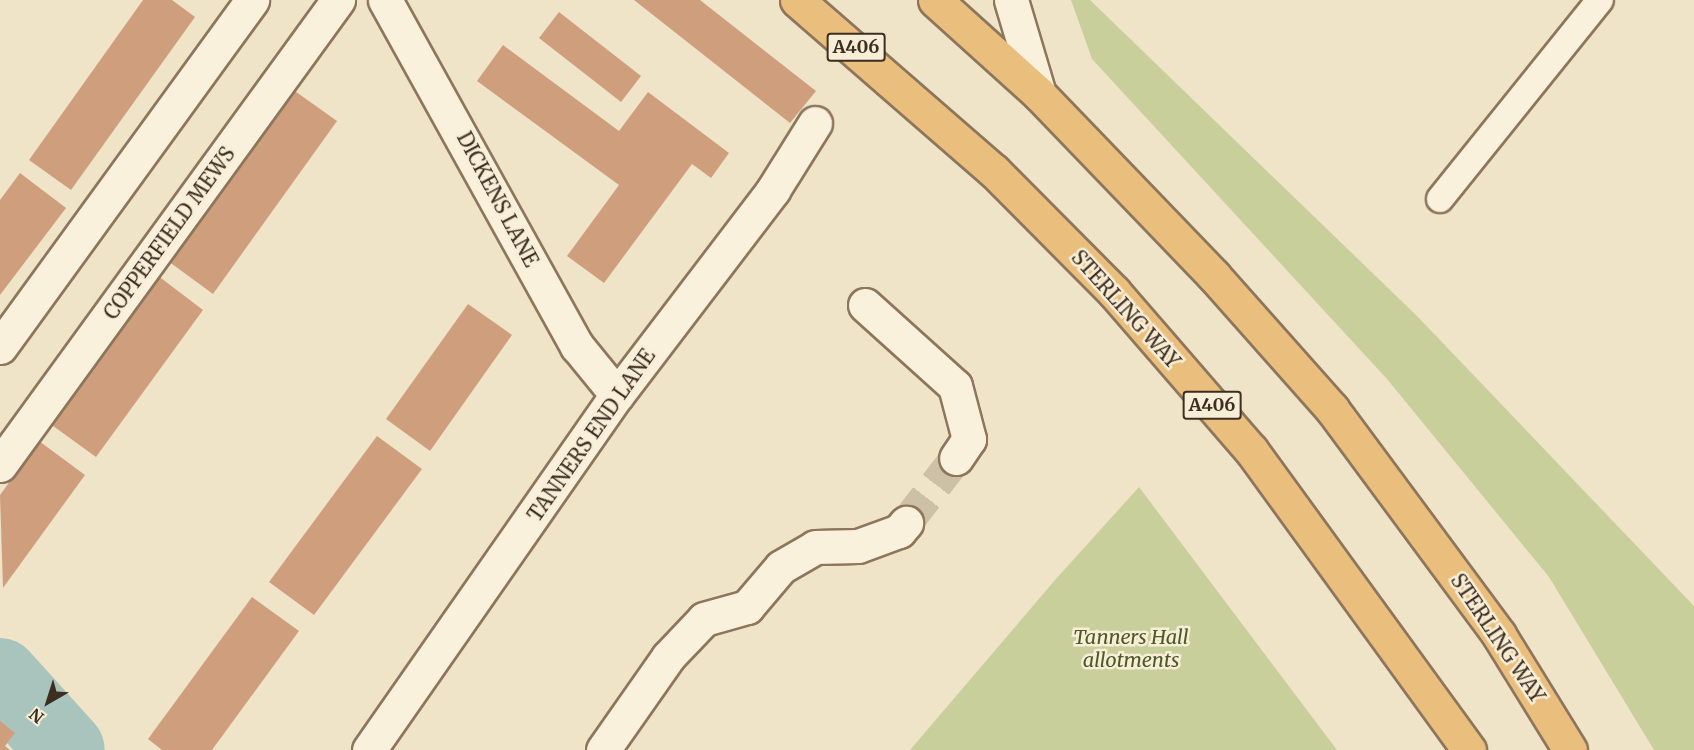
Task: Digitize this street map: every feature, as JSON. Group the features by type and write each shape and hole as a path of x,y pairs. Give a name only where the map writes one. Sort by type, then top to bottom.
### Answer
{"highway":[{"name":"STERLING WAY","path":"797,0 929,111 1114,292 1251,450 1469,750"},
{"name":"STERLING WAY","path":"935,0 1039,94 1214,276 1332,409 1499,635 1570,750"}],"street":[{"path":"0,347 252,0"},
{"name":"COPPERFIELD MEWS","path":"0,465 338,0"},
{"name":"DICKENS LANE","path":"385,0 577,346 617,395"},
{"path":"1011,0 1039,94"},
{"name":"TANNERS END LANE","path":"369,750 617,395 773,190 814,123"},
{"path":"864,305 955,386 969,439 956,458"},
{"path":"603,750 668,657 704,619 747,607 781,567 815,548 858,546 899,531 906,523"}],"lane":[{"path":"1440,199 1600,0"}],"green space":[{"path":"1071,0 1090,0 1417,316 1694,606 1694,750 1654,750 1549,577 1387,379 1092,59"},
{"name":"Tanners Hall allotments","path":"1139,487 1337,750 910,750 1055,580"}],"building":[{"path":"143,0 172,0 195,17 71,190 29,160"},
{"path":"634,0 700,0 816,91 790,123"},
{"path":"559,12 641,76 621,102 539,38"},
{"path":"503,45 619,131 648,92 729,153 711,178 692,164 604,283 567,256 619,185 477,81"},
{"path":"292,89 337,121 213,294 168,261"},
{"path":"20,173 66,208 0,295 0,200"},
{"path":"157,275 203,310 96,457 49,423"},
{"path":"468,304 512,335 430,451 386,419"},
{"path":"377,436 422,469 314,615 269,582"},
{"path":"39,441 85,475 3,588 0,495"},
{"path":"252,597 299,631 212,750 162,750 148,739"},
{"path":"0,721 15,733 5,746 10,750 0,750"}],"waterway":[{"path":"0,677 66,750"}],"tunnel":[{"path":"906,523 956,458"}]}
